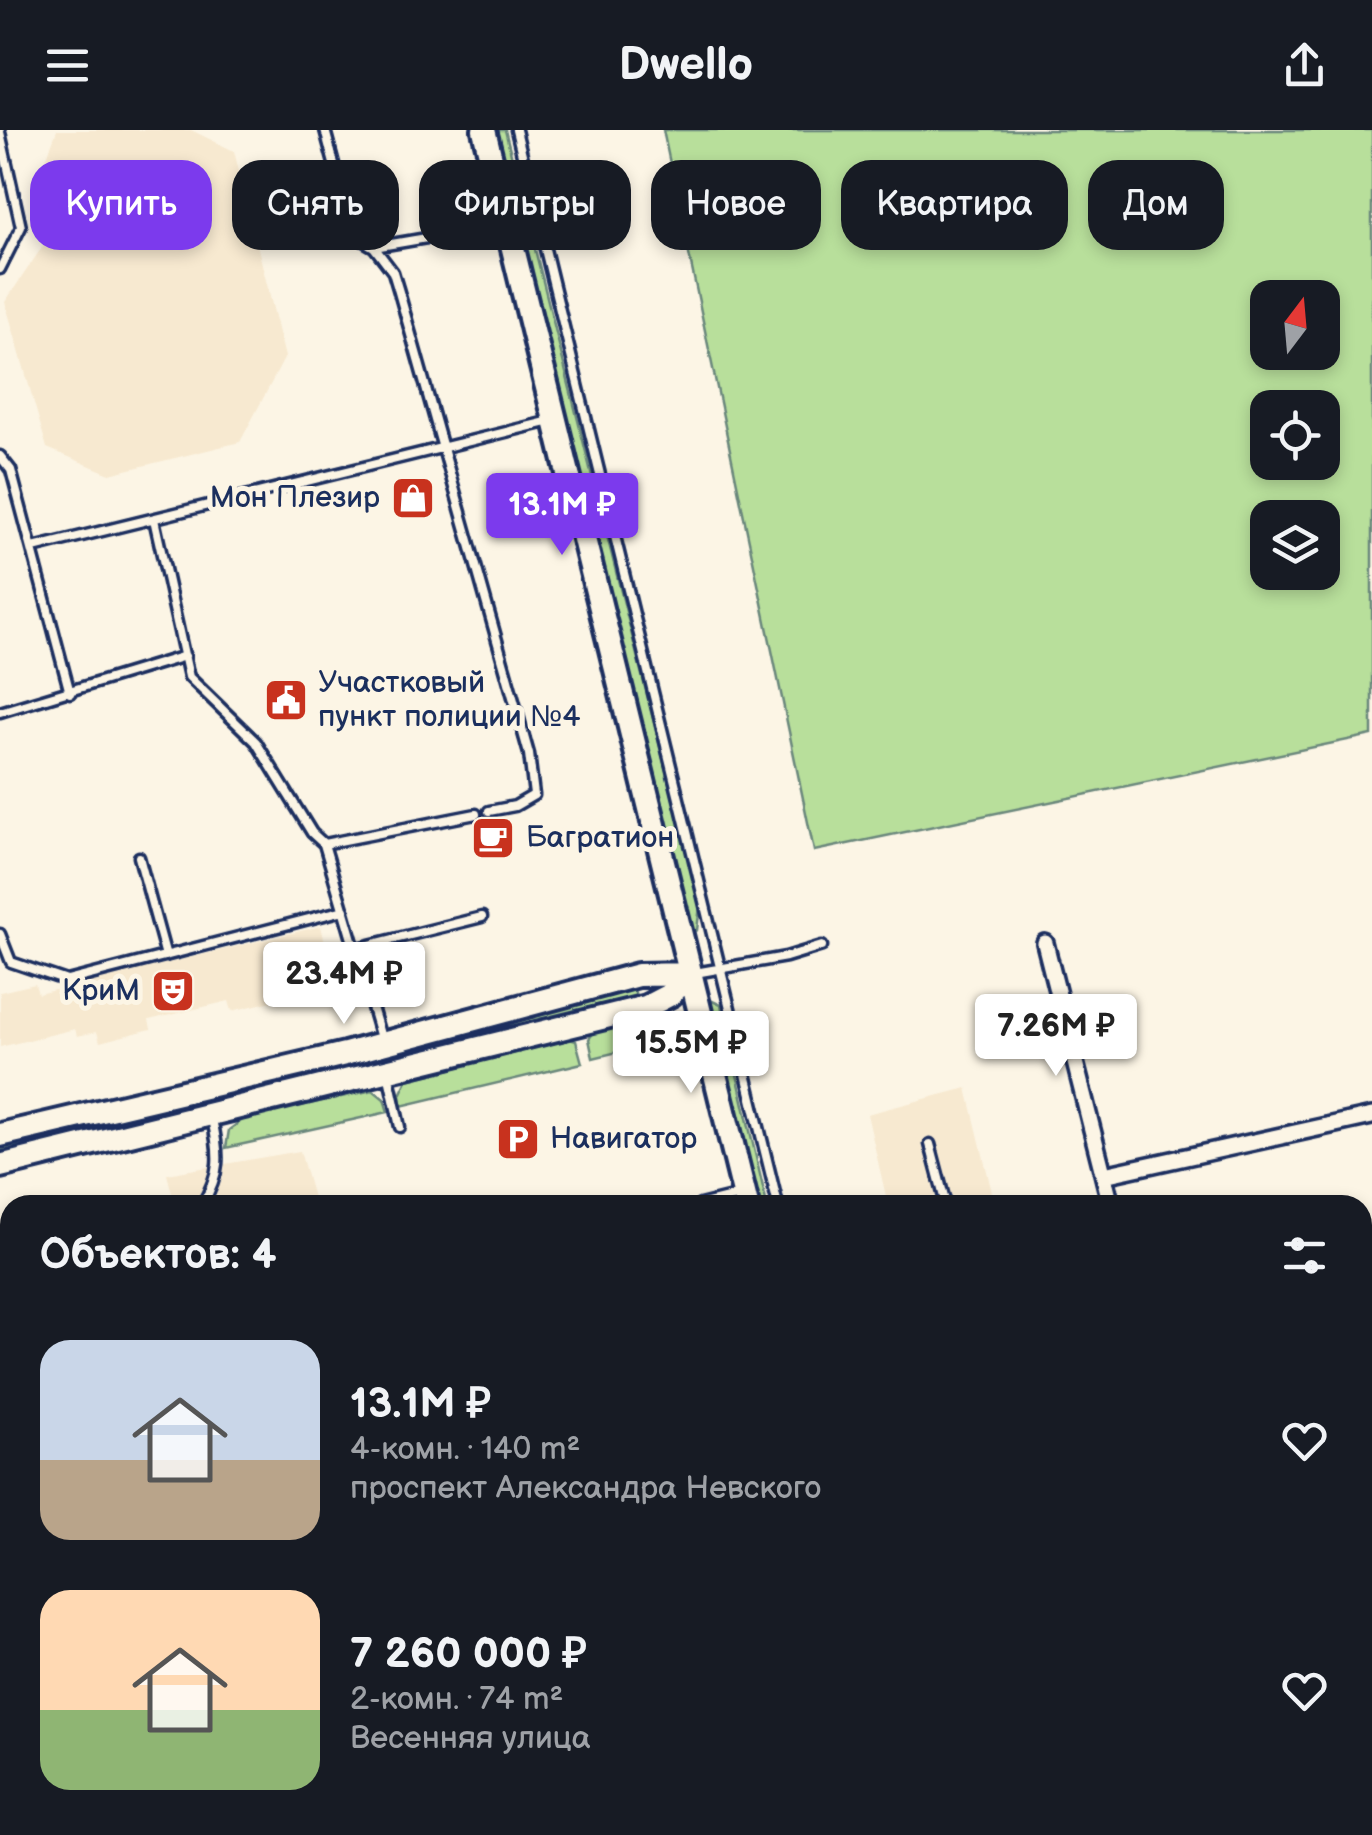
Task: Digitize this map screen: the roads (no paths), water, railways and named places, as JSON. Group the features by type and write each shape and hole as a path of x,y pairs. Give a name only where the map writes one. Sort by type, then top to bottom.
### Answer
{"main road":[{"path":"484,130 491,160"},
{"path":"513,250 744,1195"},
{"path":"0,1135 382,1043 638,975 690,974"},
{"path":"0,1166 646,1008 671,994 690,974"}],"street":[{"path":"1045,943 1109,1195"},
{"path":"1104,1175 1372,1116"}],"lane":[{"path":"325,130 333,160"},
{"path":"516,130 776,1195"},
{"path":"0,132 21,227 0,269"},
{"path":"376,250 392,272 399,292 530,754 534,794 515,806 490,811"},
{"path":"33,548 440,445 555,420"},
{"path":"0,456 11,470 70,692"},
{"path":"154,519 189,676 256,742 312,834 324,844 358,948 382,1043"},
{"path":"0,712 185,656"},
{"path":"324,844 476,814"},
{"path":"139,857 166,956"},
{"path":"0,934 11,962 67,981 344,910"},
{"path":"358,948 482,917"},
{"path":"690,974 786,958 822,946"},
{"path":"388,1073 400,1127"},
{"path":"208,1195 218,1177 220,1156 211,1115"},
{"path":"930,1144 943,1195"}],"place":[{"name":"Мон Плезир","path":"413,498"},
{"name":"Участковый пункт полиции №4","path":"286,700"},
{"name":"Багратион","path":"493,838"},
{"name":"КриМ","path":"173,991"},
{"name":"Навигатор","path":"518,1139"}]}
